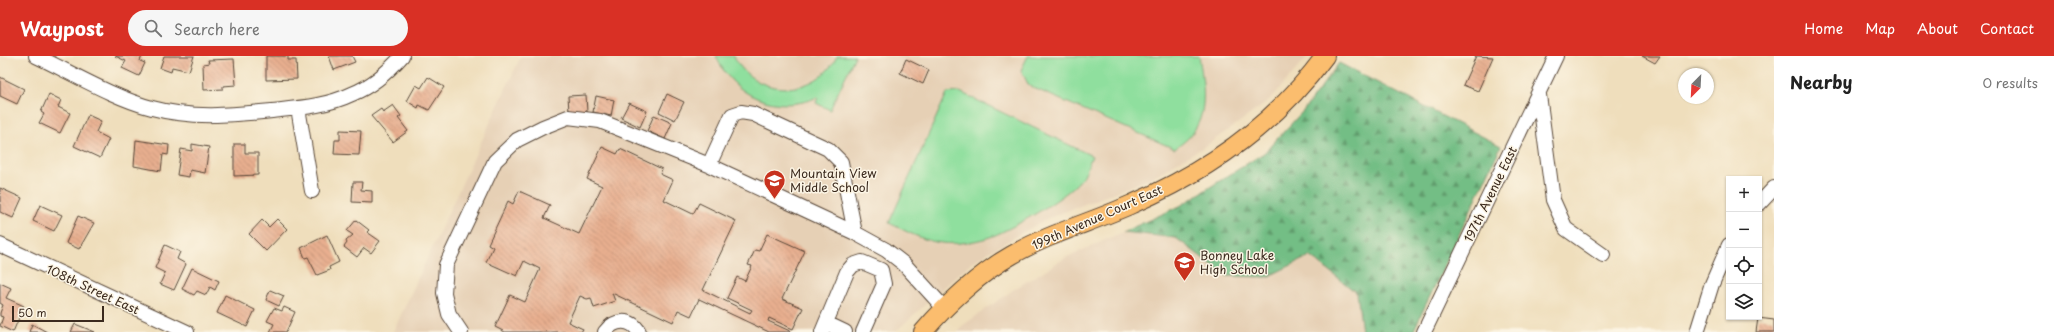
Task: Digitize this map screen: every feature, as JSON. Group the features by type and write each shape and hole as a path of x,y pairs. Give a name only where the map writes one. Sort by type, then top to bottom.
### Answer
{"main road":[{"name":"199th Avenue Court East","path":"923,332 944,308 1011,255 1050,236 1133,204 1199,170 1228,151 1269,119 1308,78 1325,56"}],"street":[{"path":"36,56 126,98 166,112 210,116 325,104 352,94 372,83 402,56"},
{"name":"197th Avenue East","path":"1424,332 1525,120 1539,95 1556,56"},
{"path":"1539,95 1553,200 1566,229 1603,255"},
{"path":"298,108 312,191"},
{"path":"709,165 732,115 741,112 753,114 828,149 835,154 841,162 855,233"},
{"path":"461,332 449,314 444,293 446,266 495,161 517,140 542,127 568,117 600,121 709,165 855,233 886,250 904,264 944,308"},
{"path":"1762,201 1774,188"},
{"name":"108th Street East","path":"0,245 186,332"},
{"path":"1697,332 1712,284 1728,248"},
{"path":"845,332 824,327 847,272 853,265 862,262 881,270 884,284 863,332"},
{"path":"605,332 613,324 624,321 634,326 639,332"}],"shaded area":[{"name":"Mountain View Middle School","path":"521,56 1308,56 1269,101 1207,145 1147,180 1046,219 972,262 895,332 393,332"},
{"name":"Bonney Lake High School","path":"1123,232 1176,238 1227,276 1267,277 1310,256 1357,293 1362,332 957,332 962,326 1016,288 1067,257"}],"green space":[{"path":"716,56 734,56 743,70 756,80 770,86 786,88 801,86 815,80 828,70 837,56 855,56 830,110 816,103 818,97 803,102 787,104 772,103 758,99 745,92 733,82"},
{"path":"1028,56 1199,56 1204,95 1198,124 1189,137 1175,149 1029,86 1021,70"},
{"path":"1339,63 1501,146 1413,332 1362,332 1357,293 1310,256 1267,277 1227,276 1176,238 1123,232 1180,206 1264,153 1304,110"},
{"path":"960,92 1092,156 1084,175 1068,192 1042,210 1003,232 975,241 961,243 935,242 921,238 889,223 947,93"}],"building":[{"path":"115,56 142,56 140,61 145,63 139,76 122,68 126,61"},
{"path":"164,56 194,56 189,71 172,67 171,72 160,68"},
{"path":"266,56 288,56 288,60 296,60 297,79 266,80"},
{"path":"329,56 352,56 355,62 334,70"},
{"path":"1476,56 1493,57 1478,91 1463,85"},
{"path":"1642,56 1660,56 1655,63"},
{"path":"234,59 236,85 223,86 223,89 204,90 203,64 209,63 208,60"},
{"path":"906,59 929,70 923,84 900,73"},
{"path":"0,77 24,89 17,104 0,96"},
{"path":"428,77 444,87 429,110 419,105 418,108 407,101 416,85 421,88"},
{"path":"49,94 61,100 58,107 70,113 60,133 39,123 44,114 41,112"},
{"path":"667,94 684,102 675,120 659,112"},
{"path":"586,95 587,112 569,112 568,96"},
{"path":"596,96 614,100 611,116 593,112"},
{"path":"629,103 647,111 640,127 621,118"},
{"path":"393,105 401,116 398,118 408,131 393,142 371,116 381,109 383,112"},
{"path":"88,115 101,121 96,132 109,139 100,158 74,146"},
{"path":"654,115 672,123 665,139 647,131"},
{"path":"340,130 361,131 359,155 334,154 335,140 340,140"},
{"path":"136,140 169,145 168,155 163,154 161,171 134,166"},
{"path":"192,144 209,147 205,173 190,170 189,177 177,175 181,149 192,151"},
{"path":"234,144 245,144 245,153 258,153 258,175 234,176"},
{"path":"602,147 617,154 620,149 662,169 660,174 673,180 664,200 693,214 699,203 736,221 703,290 750,313 752,310 727,298 737,277 745,281 752,266 748,265 755,250 759,251 767,234 805,251 782,299 803,308 793,329 769,318 768,321 792,332 769,332 699,299 691,316 678,310 673,322 612,293 615,301 594,308 591,298 587,299 580,296 568,322 583,329 581,332 505,332 495,327 510,295 525,302 540,269 524,261 517,276 486,262 493,247 488,244 508,201 513,204 519,191 550,205 544,218 579,234 602,186 587,179"},
{"path":"353,182 362,182 361,190 372,191 372,203 352,202"},
{"path":"0,188 22,198 13,218 0,212"},
{"path":"40,205 62,215 54,231 33,221"},
{"path":"78,216 94,223 79,249 66,243"},
{"path":"277,219 287,229 266,251 249,234 262,220 269,227"},
{"path":"356,220 369,230 367,232 380,241 371,253 364,248 357,257 344,247 347,243 346,241 353,235 347,231"},
{"path":"327,235 339,262 329,267 330,270 317,275 308,257 305,258 301,248"},
{"path":"165,245 180,252 177,259 186,264 174,290 160,284 165,273 155,268"},
{"path":"192,268 219,281 215,290 210,287 206,295 197,291 194,295 182,289"},
{"path":"0,283 11,288 6,298 24,306 13,332 0,326 3,317 0,316 0,313 3,305 0,303"},
{"path":"270,290 284,296 279,306 266,300"},
{"path":"225,295 255,310 247,327 217,313"},
{"path":"284,307 295,312 286,332 270,332 274,324 267,321 274,308 282,311"},
{"path":"1762,318 1774,320 1774,332 1756,332 1758,320 1762,320"},
{"path":"32,324 47,332 29,332"},
{"path":"75,324 95,332 71,332"}],"place":[{"name":"Mountain View Middle School","path":"775,200"},
{"name":"Bonney Lake High School","path":"1184,282"}]}
